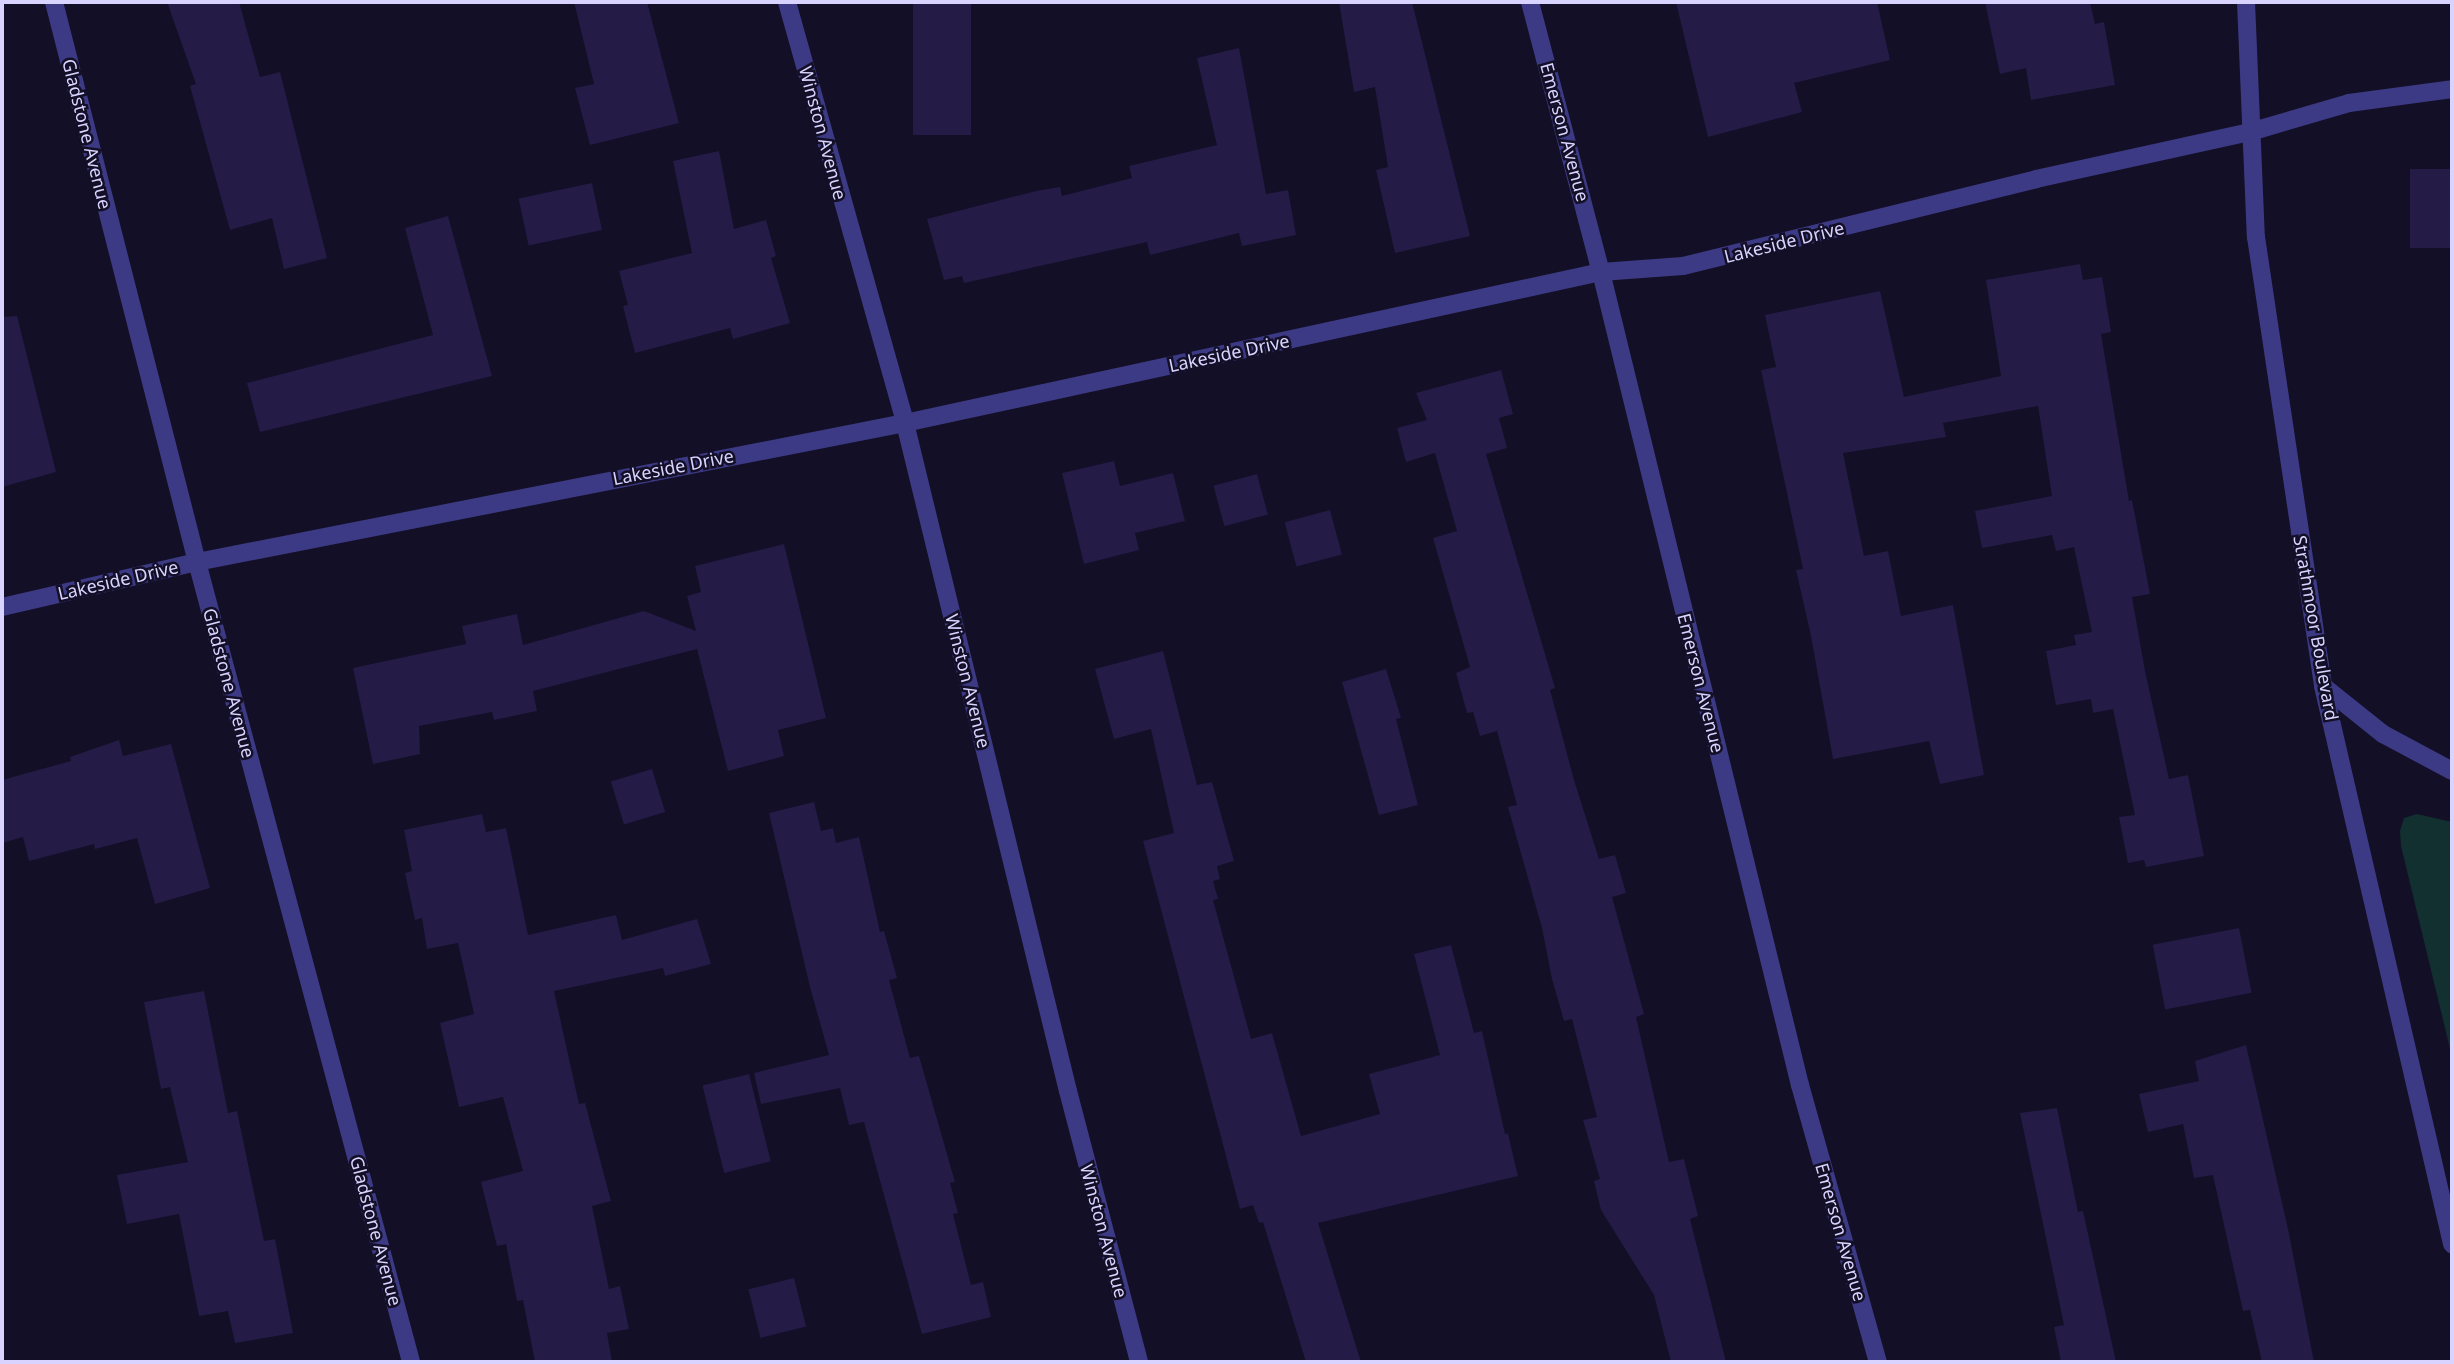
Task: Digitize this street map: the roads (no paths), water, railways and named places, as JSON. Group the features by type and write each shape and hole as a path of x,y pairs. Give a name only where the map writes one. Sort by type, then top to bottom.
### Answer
{"street":[{"name":"Gladstone Avenue","path":"54,2 197,562 411,1362"},
{"name":"Winston Avenue","path":"787,2 905,423 1065,1078 1139,1362"},
{"name":"Emerson Avenue","path":"1530,2 1601,272 1800,1085 1878,1362"},
{"name":"Strathmoor Boulevard","path":"2246,2 2256,237 2323,686 2446,1175 2452,1244"},
{"name":"Lakeside Drive","path":"2,607 197,562 905,423 1601,272 1683,266 2036,179 2250,132 2349,103 2452,89"},
{"path":"2323,686 2382,734 2452,771"}]}
